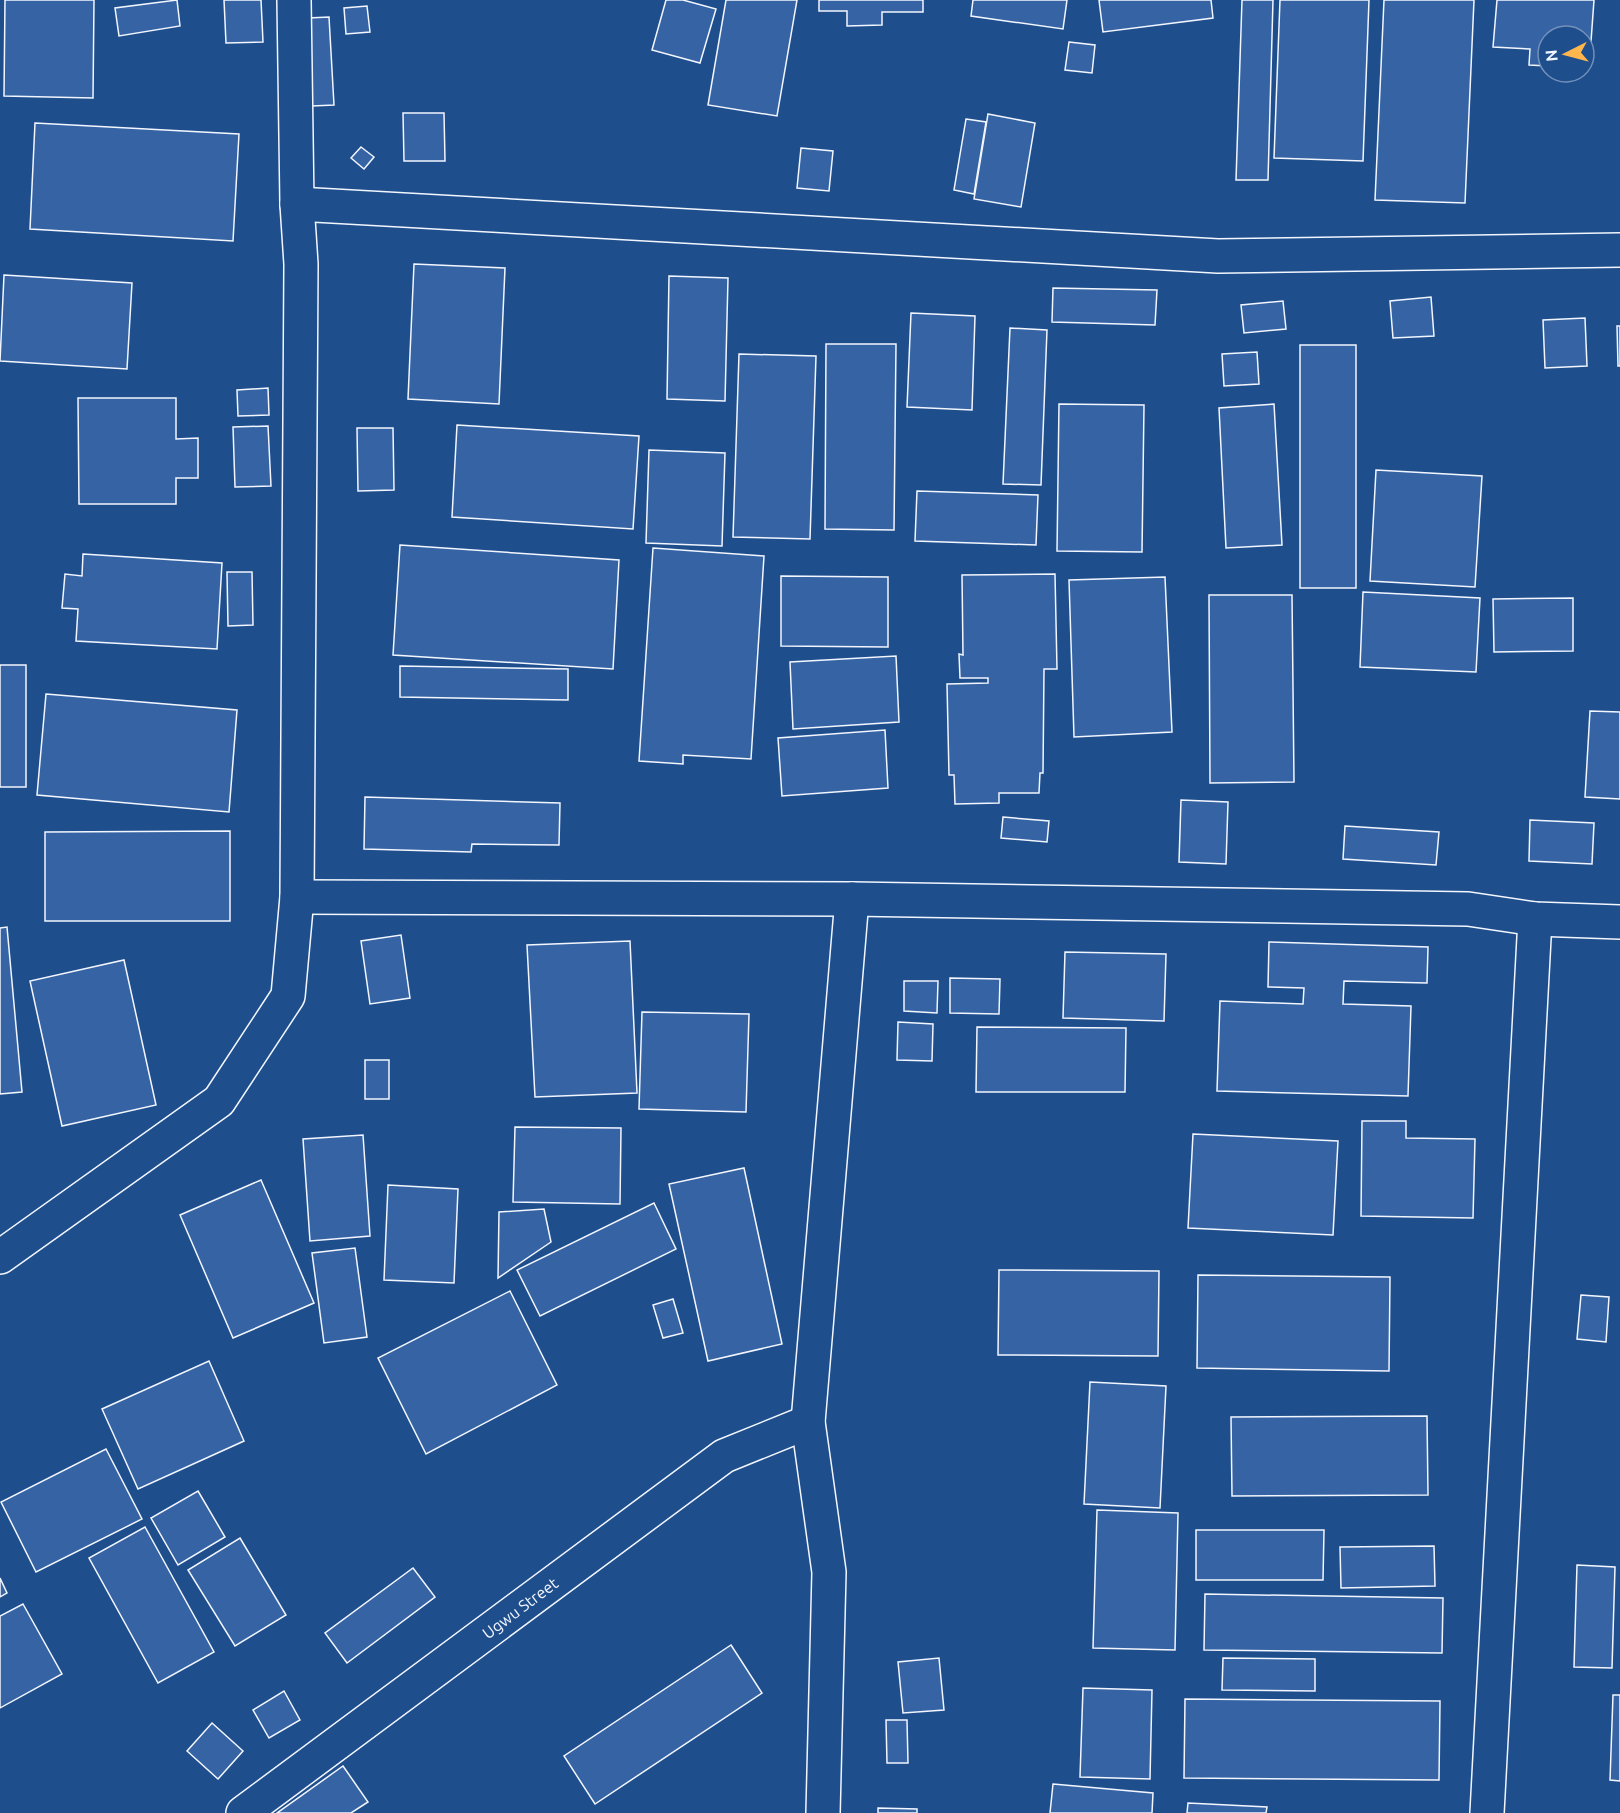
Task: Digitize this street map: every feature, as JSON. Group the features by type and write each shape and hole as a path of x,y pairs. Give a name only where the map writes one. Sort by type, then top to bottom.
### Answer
{"street":[{"path":"0,1257 219,1101 288,996 297,897 302,264 297,204 294,0"},
{"path":"297,204 1218,256 1620,250"},
{"path":"297,897 852,899 1468,909 1535,919 1620,922"},
{"path":"824,1813 829,1572 808,1422 852,899"},
{"path":"1487,1813 1535,919"},
{"name":"Ugwu Street","path":"243,1813 724,1456 808,1422"}],"building":[{"path":"5,0 94,0 93,98 4,96"},
{"path":"177,0 180,26 119,36 115,8"},
{"path":"224,0 261,0 263,42 226,43"},
{"path":"666,0 683,0 716,9 700,63 652,50"},
{"path":"726,0 797,0 777,116 708,105"},
{"path":"819,0 923,0 923,12 882,12 882,25 847,26 847,11 819,11"},
{"path":"973,0 1067,0 1063,29 971,16"},
{"path":"1099,0 1211,0 1213,18 1103,32"},
{"path":"1242,0 1273,0 1268,180 1236,180"},
{"path":"1280,0 1369,0 1363,161 1274,158"},
{"path":"1384,0 1474,0 1465,203 1375,200"},
{"path":"1497,0 1594,0 1592,24 1536,24 1536,65 1529,65 1530,49 1493,47"},
{"path":"367,6 370,32 346,34 344,8"},
{"path":"329,17 334,105 312,106 308,18"},
{"path":"1069,42 1095,45 1092,73 1065,70"},
{"path":"403,113 444,113 445,161 404,161"},
{"path":"988,114 1035,123 1021,207 974,199"},
{"path":"966,119 986,122 974,194 954,190"},
{"path":"35,123 239,134 233,241 30,229"},
{"path":"361,147 374,157 364,169 351,158"},
{"path":"801,148 833,151 829,191 797,188"},
{"path":"414,264 505,268 499,404 408,399"},
{"path":"4,275 132,283 127,369 0,361"},
{"path":"669,276 728,278 725,401 667,399"},
{"path":"1053,288 1157,290 1155,325 1052,322"},
{"path":"1431,297 1434,336 1393,338 1390,301"},
{"path":"1283,301 1286,329 1244,333 1241,305"},
{"path":"911,313 975,316 972,410 907,407"},
{"path":"1585,318 1587,366 1545,368 1543,320"},
{"path":"1617,326 1620,326 1620,366 1618,366"},
{"path":"1010,328 1047,330 1041,485 1003,484"},
{"path":"826,344 896,344 894,530 825,529"},
{"path":"1300,345 1356,345 1356,588 1300,588"},
{"path":"1257,352 1259,384 1224,386 1222,354"},
{"path":"739,354 816,356 810,539 733,537"},
{"path":"268,388 269,415 238,416 237,390"},
{"path":"78,398 176,398 176,439 198,438 198,478 176,478 176,504 79,504"},
{"path":"1059,404 1144,405 1142,552 1057,551"},
{"path":"1274,404 1282,545 1226,548 1219,408"},
{"path":"457,425 639,436 633,529 452,517"},
{"path":"268,426 271,486 235,487 233,427"},
{"path":"357,428 393,428 394,490 358,491"},
{"path":"649,450 725,453 722,546 646,543"},
{"path":"1376,470 1482,476 1475,587 1370,581"},
{"path":"917,491 1038,495 1036,545 915,541"},
{"path":"400,545 619,560 613,669 393,655"},
{"path":"653,548 764,556 751,759 683,755 683,764 639,761"},
{"path":"83,554 222,563 217,649 76,641 78,609 62,608 65,574 82,576"},
{"path":"227,572 252,572 253,625 228,626"},
{"path":"1055,574 1057,669 1044,669 1043,773 1040,773 1039,793 999,793 999,803 955,804 954,775 949,775 947,684 988,683 988,678 960,678 959,654 963,655 962,575"},
{"path":"781,576 888,577 888,647 781,646"},
{"path":"1165,577 1172,732 1074,737 1069,580"},
{"path":"1363,592 1480,598 1476,672 1360,667"},
{"path":"1209,595 1292,595 1294,782 1210,783"},
{"path":"1573,598 1573,651 1494,652 1493,599"},
{"path":"896,656 899,722 793,729 790,662"},
{"path":"0,665 26,665 26,787 0,787"},
{"path":"400,666 568,669 568,700 400,697"},
{"path":"46,694 237,710 229,812 37,795"},
{"path":"1590,711 1620,712 1620,799 1585,797"},
{"path":"885,730 888,788 782,796 778,738"},
{"path":"365,797 560,803 559,845 472,844 471,852 364,849"},
{"path":"1181,800 1228,802 1226,864 1179,862"},
{"path":"1003,817 1049,821 1047,842 1001,838"},
{"path":"1530,820 1594,823 1592,864 1529,861"},
{"path":"1345,826 1439,832 1436,865 1343,859"},
{"path":"230,831 230,921 45,921 45,832"},
{"path":"7,927 22,1092 0,1094 0,928"},
{"path":"401,935 410,998 370,1004 361,941"},
{"path":"630,941 637,1093 535,1097 527,945"},
{"path":"1269,942 1428,947 1427,983 1344,981 1343,1004 1411,1006 1408,1096 1217,1091 1220,1001 1303,1004 1304,988 1268,987"},
{"path":"1065,952 1166,954 1164,1021 1063,1018"},
{"path":"124,960 156,1105 62,1126 30,981"},
{"path":"950,978 1000,979 999,1014 950,1013"},
{"path":"904,981 938,981 937,1013 904,1011"},
{"path":"642,1012 749,1014 746,1112 639,1109"},
{"path":"898,1022 933,1024 932,1061 897,1060"},
{"path":"977,1027 1126,1028 1125,1092 976,1092"},
{"path":"365,1060 389,1060 389,1099 365,1099"},
{"path":"1362,1121 1406,1121 1406,1138 1475,1139 1473,1218 1361,1216"},
{"path":"515,1127 621,1128 620,1204 513,1202"},
{"path":"1193,1134 1338,1141 1333,1235 1188,1228"},
{"path":"363,1135 370,1236 310,1241 303,1139"},
{"path":"744,1168 782,1344 708,1361 669,1184"},
{"path":"261,1180 314,1303 233,1338 180,1215"},
{"path":"388,1185 458,1189 454,1283 384,1280"},
{"path":"654,1203 676,1249 540,1316 517,1270"},
{"path":"544,1209 551,1242 498,1278 499,1212"},
{"path":"355,1248 367,1337 324,1343 312,1253"},
{"path":"999,1270 1159,1271 1158,1356 998,1355"},
{"path":"1198,1275 1390,1277 1389,1371 1197,1368"},
{"path":"510,1291 557,1385 426,1454 378,1358"},
{"path":"1581,1295 1609,1297 1606,1342 1577,1339"},
{"path":"673,1299 683,1333 663,1338 653,1305"},
{"path":"209,1361 244,1441 138,1489 102,1409"},
{"path":"1090,1382 1166,1386 1160,1508 1084,1504"},
{"path":"1427,1416 1428,1495 1232,1496 1231,1417"},
{"path":"106,1449 142,1519 36,1572 1,1502"},
{"path":"198,1491 225,1537 178,1565 151,1518"},
{"path":"1097,1510 1178,1513 1175,1650 1093,1648"},
{"path":"145,1527 214,1652 158,1683 89,1558"},
{"path":"1196,1530 1324,1530 1323,1580 1196,1580"},
{"path":"240,1538 286,1615 235,1646 188,1570"},
{"path":"1434,1546 1435,1586 1341,1588 1340,1547"},
{"path":"1577,1565 1615,1567 1612,1668 1574,1667"},
{"path":"413,1568 435,1597 347,1663 325,1633"},
{"path":"0,1578 7,1593 0,1597"},
{"path":"1205,1594 1443,1598 1442,1653 1204,1650"},
{"path":"23,1604 62,1674 0,1708 0,1616"},
{"path":"731,1645 762,1693 595,1804 564,1756"},
{"path":"939,1658 944,1710 903,1713 898,1662"},
{"path":"1223,1658 1315,1659 1315,1691 1222,1690"},
{"path":"1083,1688 1152,1690 1150,1779 1080,1777"},
{"path":"284,1691 300,1720 269,1738 253,1710"},
{"path":"1613,1695 1620,1695 1620,1781 1610,1780"},
{"path":"1185,1699 1440,1701 1439,1780 1184,1778"},
{"path":"886,1720 907,1720 908,1763 887,1763"},
{"path":"212,1723 243,1751 218,1779 187,1751"},
{"path":"343,1766 368,1802 351,1813 277,1813"},
{"path":"1053,1784 1153,1793 1152,1813 1050,1813"},
{"path":"1188,1803 1267,1807 1266,1813 1187,1813"},
{"path":"878,1808 917,1809 917,1813 878,1813"}]}
